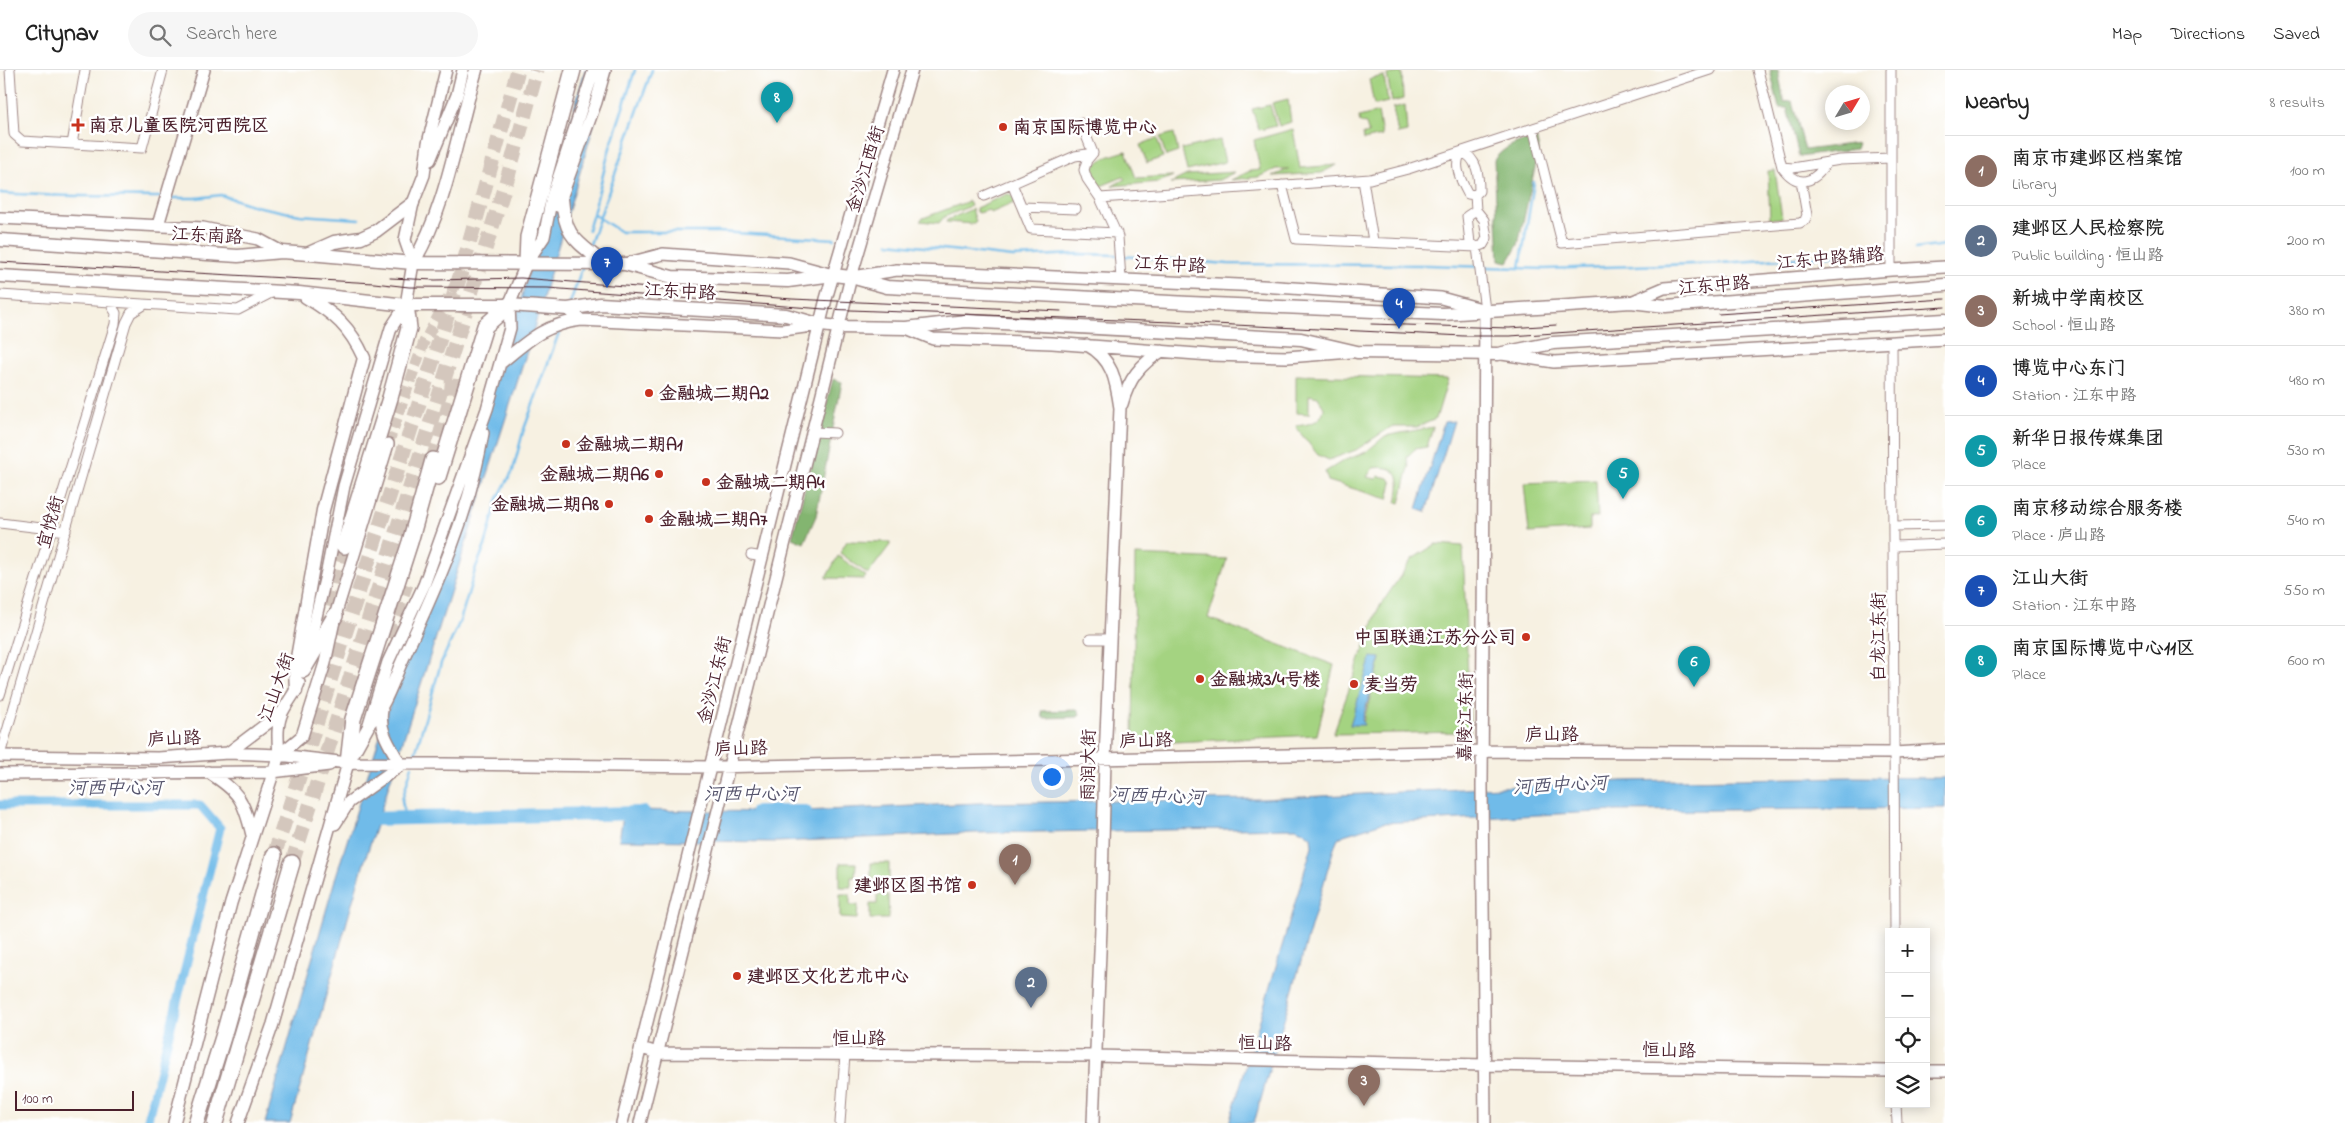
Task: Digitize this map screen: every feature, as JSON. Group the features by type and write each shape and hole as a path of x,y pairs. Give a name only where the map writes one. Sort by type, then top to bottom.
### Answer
{"highway":[{"path":"527,262 528,237 573,70"},
{"path":"344,546 390,398 406,337 408,328 406,305"},
{"path":"406,584 484,326 509,305"},
{"path":"348,763 353,719 410,542 433,460"},
{"path":"303,670 335,616"},
{"path":"196,1123 223,1037 274,855"},
{"path":"215,1123 292,863"}],"main road":[{"path":"413,263 427,240 455,150 462,114 476,70"},
{"path":"562,199 564,222 571,234 603,263"},
{"path":"309,254 334,242 361,238 376,231 413,203"},
{"name":"江东南路","path":"0,240 238,256 282,252 413,263 527,262"},
{"name":"江东中路","path":"527,262 625,264 672,278 788,281 833,275 851,277 887,287 1443,314 1631,302 1666,306 1945,285"},
{"path":"0,276 271,293 299,293 329,310 356,339 364,358 323,510 295,669 296,691"},
{"name":"江东中路","path":"299,293 406,305 509,305 568,308 600,304 786,314 821,325 839,327 906,328 966,321 1132,332 1301,339 1356,352 1492,353 1553,343 1945,320"}],"street":[{"path":"10,70 13,127 17,138 22,141 142,148 163,70"},
{"path":"72,144 85,70"},
{"path":"160,221 204,70"},
{"path":"424,176 428,143 446,70"},
{"path":"413,263 405,240 413,203 457,95 463,70"},
{"path":"238,1123 273,1024 348,763 368,726 388,662 424,584 487,409 502,362 510,328 509,305 527,262 544,237 552,198 594,70"},
{"path":"547,224 562,199 605,70"},
{"name":"金沙江西街","path":"833,275 893,70"},
{"name":"金沙江西街","path":"851,277 912,70"},
{"path":"1100,198 1363,180 1408,170 1710,70"},
{"path":"1758,70 1782,167 1790,178 1801,181 1817,175 1828,162"},
{"path":"1891,70 1891,270"},
{"path":"1081,123 1094,153"},
{"path":"1533,128 1562,243 1800,223 1805,220 1807,215 1801,181"},
{"path":"1282,185 1296,238 1477,247 1483,245 1487,238 1484,220 1476,210 1475,195 1479,191 1479,182 1474,161 1469,155 1462,152"},
{"path":"1462,152 1458,157 1457,166 1468,194 1475,195"},
{"path":"984,196 1074,156 1094,153"},
{"path":"1094,153 1087,160 1084,170 1087,179 1100,198 1116,233 1121,279"},
{"path":"1782,167 1891,158"},
{"path":"1363,180 1373,241"},
{"path":"1012,184 1031,229 1116,233"},
{"path":"1022,207 1076,209"},
{"path":"1476,210 1467,216 1466,222 1470,243 1477,247"},
{"path":"0,218 160,221 258,239 282,252"},
{"path":"1477,247 1485,310"},
{"name":"江东中路","path":"625,264 663,254 789,263 833,275"},
{"name":"江山大街","path":"174,1123 207,992 252,836 279,755 277,735 281,713 296,691 303,670 327,571 344,486 391,328 406,305 413,263"},
{"name":"江东中路辅路","path":"1631,302 1664,288 1945,267"},
{"name":"江东中路","path":"851,277 897,270 1262,286 1441,298 1485,310"},
{"name":"金沙江东街","path":"622,1123 711,766 753,578 763,557 833,275"},
{"name":"金沙江东街","path":"640,1123 731,766 851,277"},
{"path":"0,295 238,310 271,293"},
{"name":"宜悦街","path":"0,695 115,324 116,313 108,302"},
{"name":"宜悦街","path":"0,755 126,322 131,313 144,305"},
{"path":"568,308 581,320"},
{"name":"嘉陵江东街","path":"1485,310 1492,353 1482,751 1485,1123"},
{"path":"502,362 537,333 562,323 581,320 783,330 821,325"},
{"name":"江东中路","path":"906,328 933,340 1088,345 1210,355 1287,357 1356,352"},
{"name":"江东中路","path":"1492,353 1554,362 1945,339"},
{"name":"白龙江东街","path":"1892,343 1895,928"},
{"path":"1088,345 1099,352 1112,369 1120,408"},
{"path":"1120,408 1126,390 1138,369 1149,358 1162,351"},
{"name":"雨润大街","path":"1093,1123 1104,836 1105,759 1120,408"},
{"path":"329,834 349,802 401,765 383,734 380,721 382,710 446,564 478,465 487,409"},
{"path":"813,432 834,434"},
{"path":"279,755 302,736 325,663 335,616 388,444"},
{"path":"0,523 66,531"},
{"path":"1894,526 1945,525"},
{"path":"1894,546 1945,544"},
{"path":"751,555 763,557"},
{"path":"1090,639 1110,639"},
{"path":"368,726 382,710"},
{"path":"228,753 281,713"},
{"name":"庐山路","path":"0,755 158,758 228,753 279,755 348,763 401,765 731,766 1482,751 1894,753 1945,750"},
{"name":"庐山路","path":"0,774 272,772 348,763"},
{"path":"208,772 232,787 246,808 252,836"},
{"name":"恒山路","path":"641,1048 658,1053 1096,1056 1484,1065 1885,1071"},
{"path":"840,1123 845,1055"},
{"path":"1930,1071 1945,1071"},
{"path":"1896,1108 1896,1123"}],"green space":[{"path":"1770,70 1778,70 1784,102 1792,101 1805,150 1858,143 1856,149 1799,157 1787,108 1779,108"},
{"path":"1402,72 1403,99 1392,102 1387,75"},
{"path":"1384,76 1388,102 1374,105 1369,79"},
{"path":"1288,99 1291,122 1279,126 1272,103"},
{"path":"1270,105 1276,126 1259,130 1252,109"},
{"path":"1405,105 1407,132 1398,134 1393,108"},
{"path":"1378,112 1382,136 1364,140 1363,134 1369,134 1366,124 1360,123 1359,117"},
{"path":"1293,129 1300,168 1337,165 1321,173 1273,176 1289,169 1276,169 1258,177 1231,180 1250,171 1260,170 1254,140"},
{"path":"1174,133 1178,152 1166,156 1160,137"},
{"path":"1536,137 1539,150 1518,245 1508,262 1499,260 1494,160 1508,147"},
{"path":"1157,138 1163,157 1147,163 1140,145"},
{"path":"1220,140 1225,162 1187,171 1182,149"},
{"path":"1126,151 1136,178 1173,176 1159,182 1112,186 1125,179 1123,177 1096,188 1091,178 1098,162"},
{"path":"1775,170 1782,218 1770,219 1768,171"},
{"path":"1235,172 1219,180 1171,183 1187,175"},
{"path":"1007,194 1011,195 1016,202 991,213 989,210 979,213 976,211 976,208"},
{"path":"969,201 971,206 944,217 939,223 920,221 923,218"},
{"path":"972,209 976,222 974,224 946,222 947,220"},
{"path":"1296,375 1448,379 1436,419 1417,427 1391,427 1356,450 1329,460 1318,455 1297,429 1296,426 1318,420 1324,408 1318,397 1309,395 1309,414 1296,413"},
{"path":"833,379 842,382 816,516 804,543 792,538"},
{"path":"1433,427 1427,447 1415,449 1407,457 1409,467 1400,503 1396,502 1399,481 1394,471 1389,469 1382,467 1373,468 1367,477 1376,479 1379,476 1389,478 1392,483 1388,499 1328,481 1325,472 1343,461 1366,452 1385,436"},
{"path":"1596,480 1598,517 1590,518 1590,529 1529,533 1524,483"},
{"path":"847,541 890,542 890,545 868,574 840,553"},
{"path":"1436,544 1463,546 1470,732 1333,734 1378,609 1412,559","holes":["1381,658 1363,723 1350,725"]},
{"path":"1135,555 1227,559 1208,618 1334,665 1317,735 1133,744"},
{"path":"838,556 866,576 864,579 826,578"},
{"path":"1078,710 1080,714 1078,717 1043,718 1042,711"},
{"path":"840,863 856,863 855,877 851,877 851,887 840,887"},
{"path":"871,863 889,863 889,888 877,888 877,879 871,878"},
{"path":"840,894 850,894 850,905 858,905 857,919 840,918"},
{"path":"877,895 888,895 889,919 870,919 870,904 877,904"}],"water":[{"path":"585,70 610,70 530,342 359,879 290,1123 265,1123 336,876 433,567 510,339"},
{"path":"1454,421 1426,512 1417,509 1444,422"},
{"path":"1371,657 1381,658 1362,720 1364,725 1350,725"},
{"path":"1851,777 1945,778 1945,808 1617,811 1382,823 1344,835 1338,839 1334,848 1254,1123 1229,1123 1312,846 1311,837 1303,831 1296,828 974,833 777,842 619,840 624,810 782,812 978,803 1262,799 1621,781"}],"waterway":[{"path":"635,70 609,151 593,214 621,232 718,232 835,239"},
{"path":"589,247 652,70"},
{"path":"1520,268 1534,182"},
{"path":"0,193 61,196 163,197"},
{"path":"169,198 196,198 221,195 255,206 300,215 359,219"},
{"path":"588,230 593,214"},
{"path":"889,243 1013,257 1077,254 1116,255"},
{"path":"1915,249 1945,245"},
{"path":"1122,256 1228,264 1428,265 1545,269 1722,263 1857,254"},
{"path":"569,306 582,268"},
{"path":"413,761 441,663 460,621 476,567 485,546 498,498 513,470 523,432 561,327"},
{"path":"405,818 402,800 412,766"},
{"path":"0,805 200,805 220,828 147,1123"},
{"name":"河西中心河","path":"757,812 805,812"},
{"name":"河西中心河","path":"367,819 643,813"}],"tunnel":[{"path":"274,855 460,276 518,70"},
{"path":"292,863 508,176 537,70"},
{"path":"388,444 424,342 460,276"},
{"path":"433,460 451,398 453,372"},
{"path":"331,630 330,612 344,546"},
{"path":"387,637 406,584"}],"tram line":[{"path":"0,262 374,283 409,287 548,288 824,309 1172,322 1464,336 1510,336 1945,307"},
{"path":"390,278 435,280 521,278 792,299 1061,311"},
{"path":"1718,314 1945,299"},
{"path":"1371,324 1509,328 1556,325"}],"place":[{"name":"南京国际博览中心11区","path":"777,123"},
{"name":"南京儿童医院河西院区","path":"78,125"},
{"name":"南京国际博览中心","path":"1003,127"},
{"name":"江山大街","path":"607,288"},
{"name":"博览中心东门","path":"1399,329"},
{"name":"金融城二期A2","path":"649,393"},
{"name":"金融城二期A1","path":"566,444"},
{"name":"金融城二期A6","path":"659,474"},
{"name":"金融城二期A4","path":"706,482"},
{"name":"新华日报传媒集团","path":"1623,499"},
{"name":"金融城二期A8","path":"609,504"},
{"name":"金融城二期A7","path":"649,519"},
{"name":"中国联通江苏分公司","path":"1526,637"},
{"name":"金融城3/4号楼","path":"1200,679"},
{"name":"麦当劳","path":"1354,684"},
{"name":"南京移动综合服务楼","path":"1694,687"},
{"name":"建邺区图书馆","path":"972,885"},
{"name":"南京市建邺区档案馆","path":"1015,885"},
{"name":"建邺区文化艺术中心","path":"737,976"},
{"name":"建邺区人民检察院","path":"1031,1008"},
{"name":"新城中学南校区","path":"1364,1106"}]}
